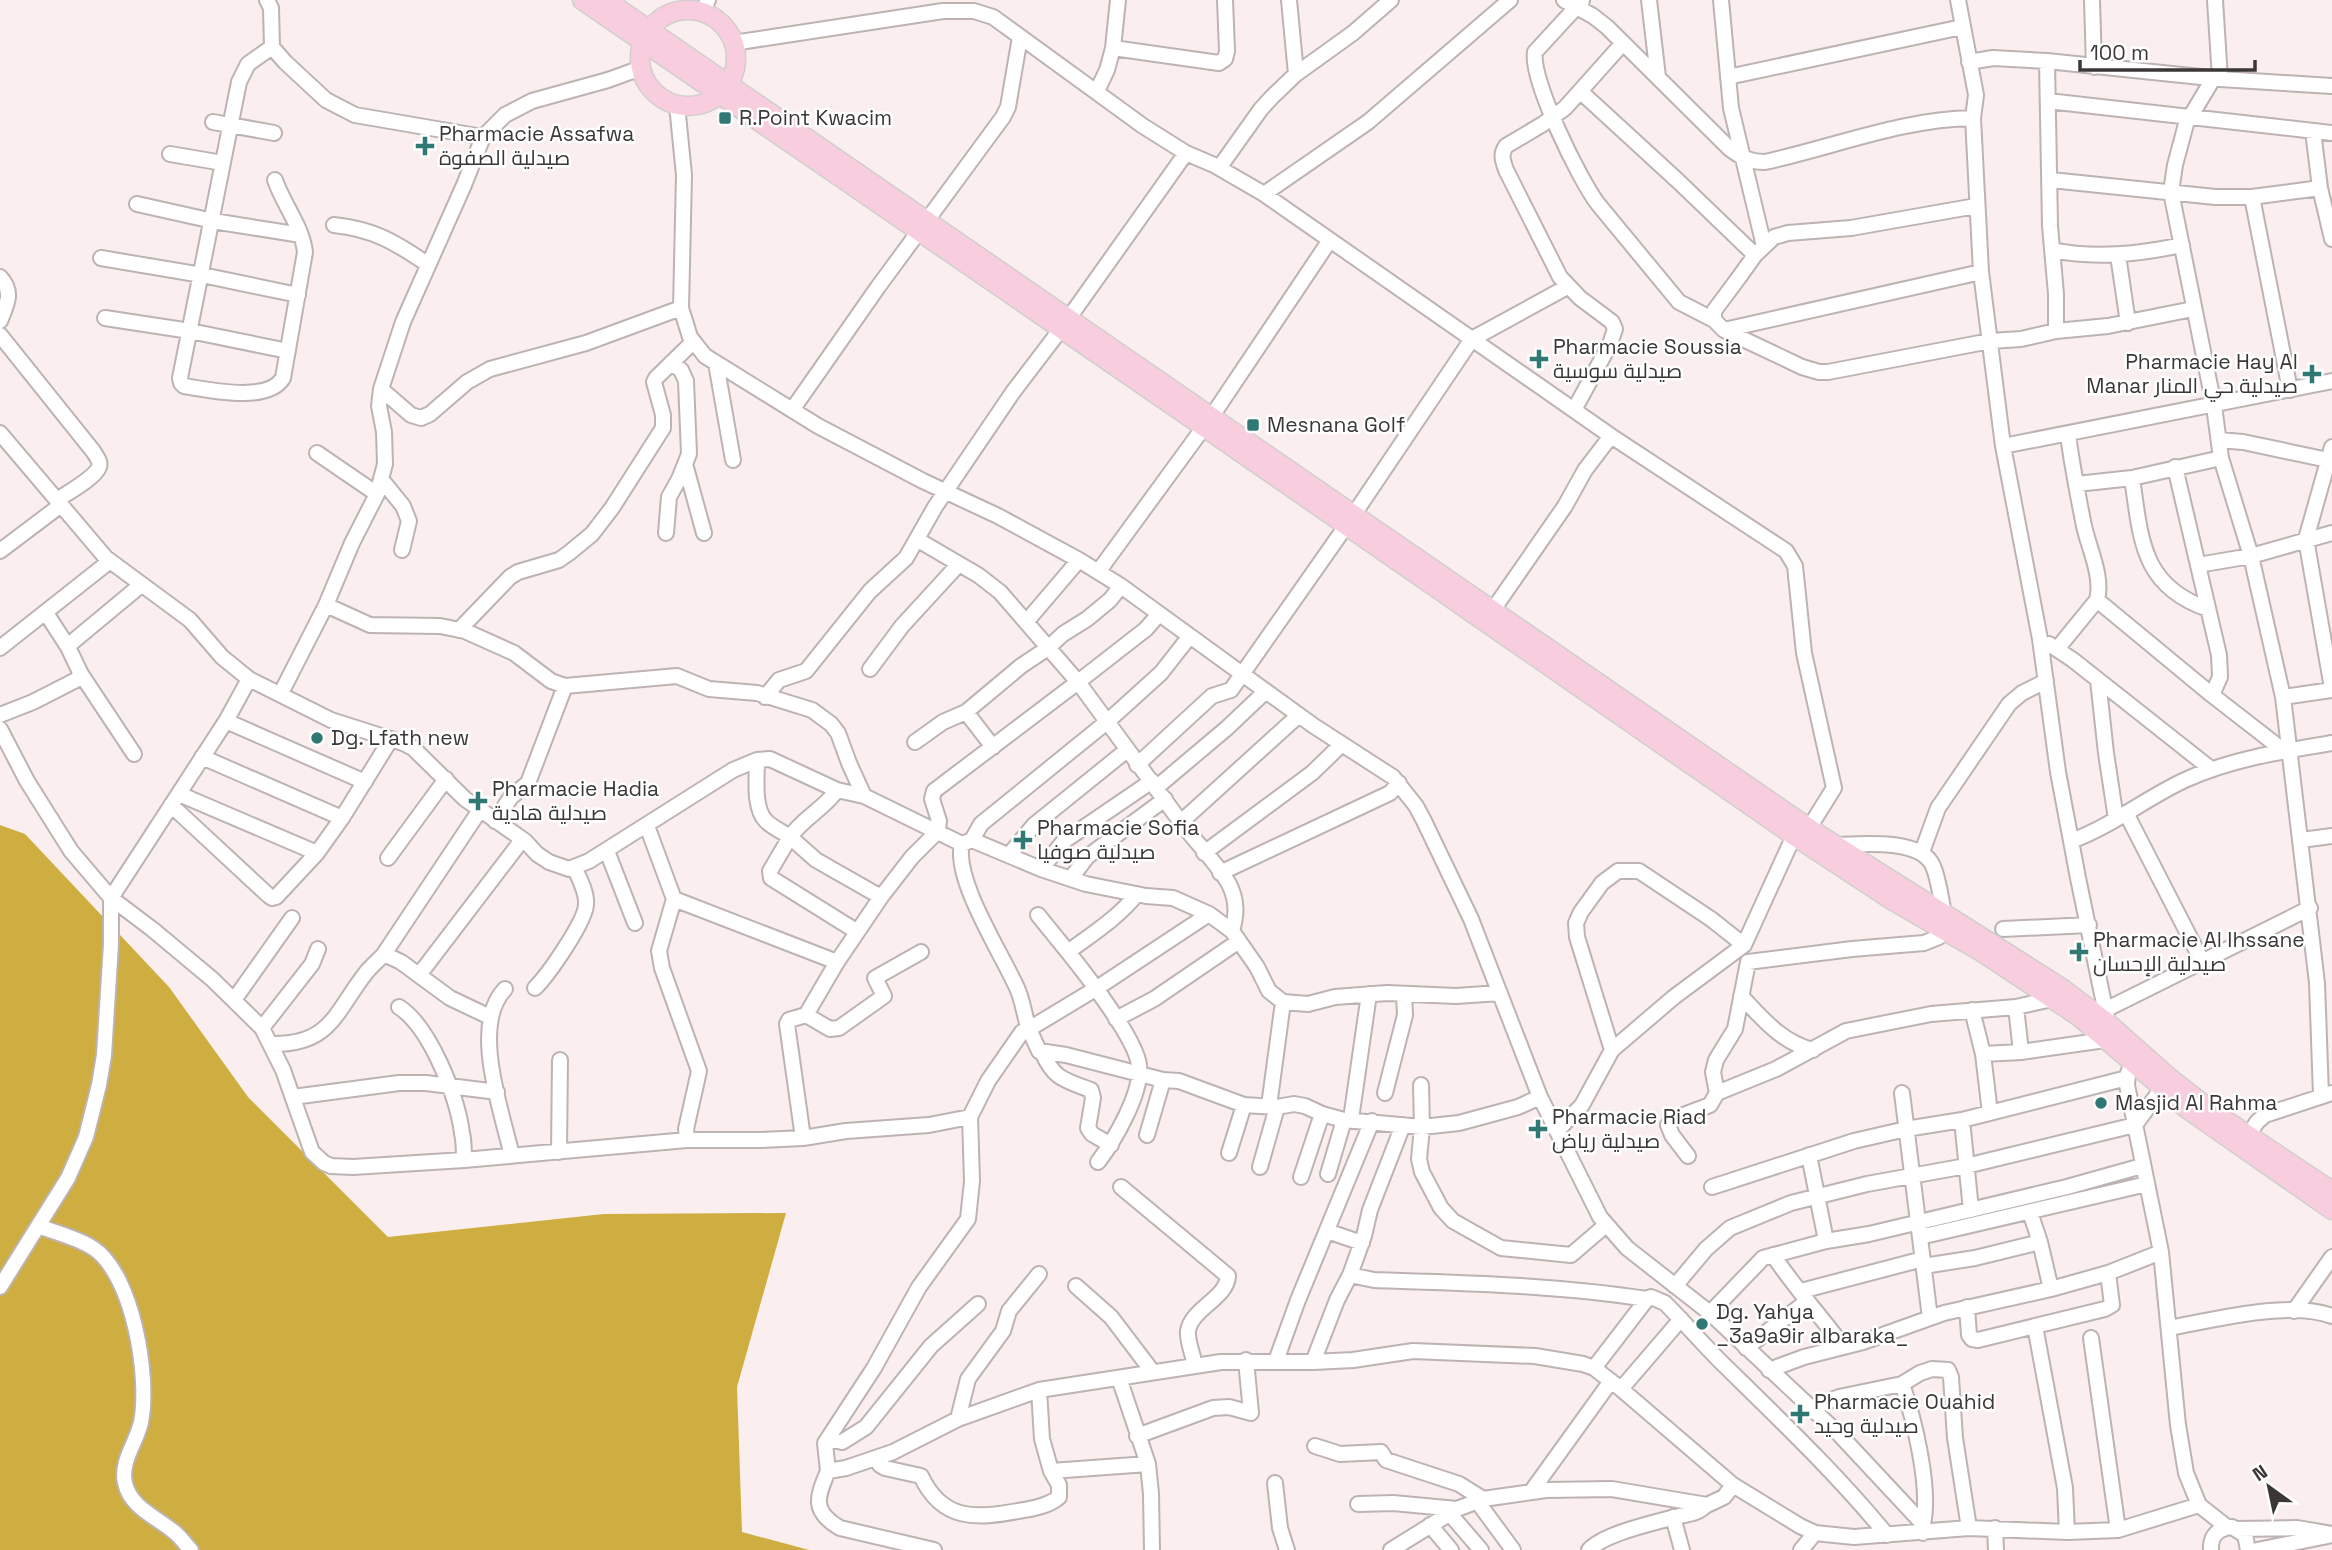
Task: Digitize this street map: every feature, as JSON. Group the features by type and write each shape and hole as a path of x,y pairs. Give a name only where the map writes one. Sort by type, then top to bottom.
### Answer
{"main road":[{"path":"582,0 646,36 1801,828 1893,901 1945,920 2062,988 2107,1024 2133,1064 2165,1083 2332,1210"},
{"path":"606,0 646,36"},
{"path":"705,6 733,43 735,64 723,90 699,105 677,105 653,92 645,81 640,55 646,36 659,20 673,13 705,6"},
{"path":"1801,828 1836,845 2078,1016 2107,1024"},
{"path":"2244,1142 2332,1191"}],"street":[{"path":"267,0 271,8 272,47 326,100 347,111 383,121 483,137"},
{"path":"1097,91 1113,48 1118,0"},
{"path":"1113,48 1219,63 1225,59 1227,51 1225,0"},
{"path":"1289,0 1296,74"},
{"path":"1219,168 1261,109 1296,74 1391,0"},
{"path":"1264,194 1368,122 1510,0"},
{"path":"1649,0 1658,77"},
{"path":"1721,0 1731,108 1760,251"},
{"path":"1958,0 1976,96 1973,118 1981,272 2003,446 2040,639 2058,772 2107,1024"},
{"path":"2092,0 2094,67"},
{"path":"2215,0 2216,79 2189,118 2177,157 2171,192 2214,406 2221,458 2251,556 2283,697 2287,750 2310,908 2327,1094 2265,1115 2244,1142"},
{"path":"1973,118 1950,119 1888,130 1765,162 1742,158 1623,43 1575,2 1535,52 1534,64 1552,118 1585,187 1679,302 1802,367 1819,372 1990,341 2128,323 2193,309"},
{"path":"733,43 963,10 993,17 1143,126 1186,153 1264,194 1611,436 1786,551 1795,566 1804,653 1834,788 1801,828 1739,949 1674,997 1612,1050 1582,1105 1557,1131"},
{"path":"1728,76 1962,27"},
{"path":"792,410 877,287 1003,117 1008,107 1020,37"},
{"path":"1574,410 1610,344 1615,329 1605,315 1567,287 1560,277 1502,160 1503,151 1506,146 1552,118 1581,92 1623,43"},
{"path":"272,47 248,64 239,82 180,379 184,386 257,394 279,385 283,378 305,251 301,235 281,198 275,180"},
{"path":"1969,62 1993,58 2047,61 2216,79 2332,86"},
{"path":"2047,61 2047,142 2051,180 2056,331"},
{"path":"281,694 326,605 379,486 385,449 380,416 381,389 403,322 483,137 505,116 532,101 641,68"},
{"path":"1581,92 1760,251"},
{"path":"2048,101 2332,133"},
{"path":"677,105 684,174 681,308 685,327 705,356 792,410 877,457 1079,559 1121,586 1299,716 1341,745 1372,762 1399,783 1424,821 1451,876 1471,919 1540,1097 1606,1225 1627,1248 1710,1313 1839,1433 1923,1529"},
{"path":"213,122 274,133"},
{"path":"2313,131 2320,188 2332,239"},
{"path":"765,697 779,680 806,671 870,591 906,558 946,491 1013,392 1066,323 1186,153"},
{"path":"170,154 223,163"},
{"path":"2051,180 2215,197 2252,197 2320,188"},
{"path":"2252,197 2290,390"},
{"path":"137,204 213,221 301,235"},
{"path":"1719,325 1714,311 1774,237 1788,233 1851,228 1976,206"},
{"path":"334,225 385,237 428,264"},
{"path":"1098,572 1208,422 1330,240"},
{"path":"2052,250 2118,255 2182,245"},
{"path":"2118,255 2128,323"},
{"path":"101,258 298,295"},
{"path":"1719,325 1981,272"},
{"path":"0,277 9,290 0,321"},
{"path":"1137,765 1212,696 1231,690 1472,339 1567,287"},
{"path":"381,389 411,415 421,418 430,414 467,382 490,369 586,343 681,308"},
{"path":"106,318 190,331 288,351"},
{"path":"0,335 99,462 99,467 90,477 0,551"},
{"path":"459,629 510,577 518,572 559,560 592,534 639,468 663,428 663,415 654,382 693,342"},
{"path":"666,533 669,497 689,454 687,381 681,370 671,363"},
{"path":"716,363 733,460"},
{"path":"2003,446 2332,381"},
{"path":"0,433 86,537 110,561 190,620 222,657 249,679 331,720 413,748 480,810 559,867 574,867 607,851 733,770 757,760 770,759 837,790 864,796 938,831 1041,869 1086,884 1173,898 1209,914 1235,936 1257,967 1269,991 1283,1002 1308,1004 1335,997 1369,994 1456,996 1500,992"},
{"path":"2057,649 2097,600 2099,581 2085,527 2068,435"},
{"path":"1491,617 1565,506 1585,470 1611,436"},
{"path":"2219,440 2330,454 2306,539 2332,689 2283,697"},
{"path":"317,453 379,486 402,506 409,521 402,550"},
{"path":"2077,484 2132,478 2221,458"},
{"path":"685,464 704,533"},
{"path":"2175,467 2219,655 2220,677 2212,695"},
{"path":"2132,478 2152,568 2184,601 2208,608"},
{"path":"2198,565 2251,556 2332,533"},
{"path":"918,540 978,575 1000,592 1027,621 1108,721 1137,765 1158,789 1228,884 1237,913 1235,936 1154,999 1116,1019"},
{"path":"1027,621 1079,559"},
{"path":"0,648 110,561"},
{"path":"870,669 902,625 958,565"},
{"path":"68,647 141,585"},
{"path":"915,743 943,723 966,712 1063,634 1087,620 1110,600 1121,586"},
{"path":"2097,600 2212,695 2287,750"},
{"path":"326,605 370,625 440,626 459,629 514,653 551,681 565,686 677,676 709,689 758,694 813,710 831,724 842,742 864,796"},
{"path":"46,613 68,647 81,674 134,754"},
{"path":"803,1138 787,1024 789,1020 806,1015 856,931 912,857 938,831 939,821 932,799 934,791 1146,629 1159,614"},
{"path":"1111,1145 1092,1134 1088,1128 1093,1098 1091,1090 1050,1070 1035,1044 1018,989 982,922 960,852 981,824 1108,721 1161,673 1190,636"},
{"path":"2040,639 2098,680 2211,769"},
{"path":"0,715 71,683 81,674"},
{"path":"0,1287 76,1162 86,1137 99,1085 109,987 111,898 226,721 249,679"},
{"path":"2098,680 2106,753 2121,816 2202,961"},
{"path":"1922,852 1938,808 2009,704 2022,693 2046,681"},
{"path":"495,821 511,797 528,783 565,686"},
{"path":"1071,878 1087,857 1266,691"},
{"path":"966,712 993,747"},
{"path":"1181,822 1299,716"},
{"path":"226,721 365,782"},
{"path":"0,729 27,781 71,851 111,898 152,929 262,1028 272,1044 312,1152 331,1166 464,1160 687,1140 803,1138 846,1131 929,1125 970,1117"},
{"path":"175,799 272,898 280,895 317,853 391,739"},
{"path":"2071,841 2092,834 2159,793 2211,769 2287,750 2332,743"},
{"path":"1205,853 1312,773 1341,745"},
{"path":"1009,855 1034,825 1127,750"},
{"path":"202,757 342,818"},
{"path":"757,760 759,805 766,821 790,837 816,860 881,897"},
{"path":"388,859 446,779"},
{"path":"1220,873 1390,793 1399,783"},
{"path":"1041,869 1064,841 1158,789"},
{"path":"837,790 797,828 770,871 771,878 856,931"},
{"path":"175,799 317,853"},
{"path":"272,1044 289,1045 301,1042 325,1029 365,974 384,954 480,810"},
{"path":"647,826 674,900 659,951 662,968 699,1071 686,1129 687,1140"},
{"path":"2301,840 2332,836"},
{"path":"419,975 523,840"},
{"path":"1748,962 1924,943 1939,937 1945,920 1933,865 1922,852 1876,844 1836,845"},
{"path":"607,851 635,923"},
{"path":"535,988 576,932 586,912 587,900 574,867"},
{"path":"1612,1050 1577,937 1576,923 1602,883 1618,871 1639,871 1711,919 1748,962 1735,1030 1716,1060 1713,1072 1717,1093"},
{"path":"1068,952 1107,923 1137,894"},
{"path":"674,900 837,962"},
{"path":"1983,1054 2021,1052 2107,1024 2202,961 2310,908"},
{"path":"934,1550 840,1528 829,1521 820,1510 818,1502 819,1490 828,1471 825,1446 828,1439 874,1368 919,1287 968,1219 972,1181 970,1117 988,1081 1023,1032 1097,988 1209,914"},
{"path":"1038,915 1097,988 1137,1058 1139,1073 1123,1122 1098,1163"},
{"path":"233,1000 292,918"},
{"path":"2003,929 2088,925"},
{"path":"262,1028 312,964 318,949"},
{"path":"806,1015 830,1030 839,1028 884,996 875,978 921,952"},
{"path":"384,954 450,998 490,1017"},
{"path":"505,989 497,997 490,1017 489,1043 512,1156"},
{"path":"1328,1174 1347,1119 1369,994"},
{"path":"1385,1093 1405,1015 1404,994"},
{"path":"1741,996 1785,1038 1800,1047 1813,1050"},
{"path":"1688,1156 1672,1135 1668,1125 1673,1119 1710,1105 1717,1093 1776,1069 1846,1031 1931,1014 2016,1007 2052,999"},
{"path":"1260,1167 1273,1107 1283,1002"},
{"path":"399,1007 411,1015 430,1046 449,1086 462,1132 464,1160"},
{"path":"2016,1007 2021,1052"},
{"path":"1972,1010 1983,1054 1990,1113"},
{"path":"1042,1052 1066,1055 1163,1080 1179,1081 1244,1105 1273,1107 1294,1104 1347,1119 1422,1127 1460,1123 1518,1107 1540,1097"},
{"path":"559,1152 560,1060"},
{"path":"1712,1187 1854,1141 1990,1113 2133,1064 2135,1125 2161,1252 2178,1425 2186,1473 2201,1508 2211,1545"},
{"path":"1147,1135 1163,1080"},
{"path":"293,1097 399,1083 426,1083 497,1092"},
{"path":"1675,1286 1706,1249 1730,1228 1791,1203 1867,1184 1966,1166 2135,1125 2165,1083"},
{"path":"1420,1085 1422,1127 1419,1159 1441,1208 1453,1220 1501,1248 1571,1255 1606,1225"},
{"path":"1902,1093 1930,1318"},
{"path":"1229,1153 1244,1105"},
{"path":"1301,1177 1322,1114"},
{"path":"1962,1120 1970,1210"},
{"path":"1276,1361 1372,1121"},
{"path":"1313,1362 1350,1275 1370,1210 1403,1125"},
{"path":"1810,1155 1826,1241"},
{"path":"1710,1313 1763,1258 1826,1241 1869,1234 1970,1210 2142,1166"},
{"path":"1920,1237 2147,1184"},
{"path":"1121,1187 1228,1276 1226,1284 1188,1330 1195,1364"},
{"path":"2030,1212 2051,1289"},
{"path":"39,1226 93,1248 107,1261 128,1304 140,1345 143,1402 141,1424 127,1459 124,1481 128,1493 142,1509 174,1532 191,1550"},
{"path":"1327,1231 1362,1243"},
{"path":"1746,1348 1803,1296 1924,1263 1975,1258 2040,1242"},
{"path":"1769,1370 1967,1307 2051,1289 2108,1273 2161,1252"},
{"path":"1773,1255 1843,1346"},
{"path":"2294,1311 2332,1256"},
{"path":"1967,1307 1969,1335 1974,1340 2035,1326 2109,1307 2112,1300 2108,1273"},
{"path":"958,1419 968,1379 1003,1331 1009,1311 1039,1274"},
{"path":"1350,1275 1374,1280 1601,1292 1657,1298 1821,1461 1886,1535"},
{"path":"1076,1286 1111,1317 1152,1371"},
{"path":"1594,1368 1647,1299"},
{"path":"828,1439 842,1442 866,1427 931,1346 978,1304"},
{"path":"2169,1328 2257,1313 2317,1311 2332,1315"},
{"path":"1531,1492 1616,1385 1681,1319"},
{"path":"2035,1326 2064,1488 2067,1532"},
{"path":"2091,1338 2118,1530"},
{"path":"828,1471 876,1459 958,1419 1039,1390 1195,1364 1246,1360 1353,1360 1413,1351 1553,1357 1594,1368 1733,1485 1815,1533 1854,1537 1923,1529 1995,1528 2067,1532 2118,1530 2201,1508 2245,1535 2248,1550"},
{"path":"1137,1436 1213,1408 1229,1407 1251,1413 1246,1360"},
{"path":"1812,1408 1839,1398 1902,1384 1932,1368 1946,1369 1950,1374 1955,1438 1969,1528"},
{"path":"1119,1378 1148,1464 1152,1494 1152,1550"},
{"path":"1902,1384 1912,1410 1923,1481 1923,1529"},
{"path":"876,1459 885,1468 917,1474 940,1503 965,1515 977,1517 1055,1501 1060,1490 1051,1471 1042,1439 1039,1390"},
{"path":"1315,1446 1344,1455 1381,1452 1386,1460 1459,1484 1480,1500 1513,1550"},
{"path":"1051,1471 1148,1464"},
{"path":"1275,1483 1280,1528 1287,1550"},
{"path":"1589,1550 1599,1542 1673,1517 1699,1512 1724,1497 1733,1485"},
{"path":"1391,1550 1454,1511 1480,1500 1531,1492 1612,1489 1707,1505"},
{"path":"1358,1504 1392,1503 1454,1511 1481,1550"},
{"path":"1673,1517 1682,1550"},
{"path":"1430,1525 1451,1550"},
{"path":"1995,1528 1996,1550"},
{"path":"2211,1545 2217,1532 2232,1528 2297,1528 2332,1534"},
{"path":"1801,1550 1815,1533"},
{"path":"2257,1550 2332,1534"}],"shaded area":[{"path":"0,825 25,834 169,987 248,1097 388,1237 604,1214 786,1213 737,1387 742,1532 809,1550 0,1550"}],"place":[{"name":"R.Point Kwacim","path":"725,118"},
{"name":"Pharmacie Assafwa صيدلية الصفوة","path":"425,146"},
{"name":"Pharmacie Soussia صيدلية سوسية","path":"1539,359"},
{"name":"Pharmacie Hay Al Manar صيدلية حي المنار","path":"2312,374"},
{"name":"Mesnana Golf","path":"1253,425"},
{"name":"Dg. Lfath new","path":"317,738"},
{"name":"Pharmacie Hadia صيدلية هادية","path":"478,801"},
{"name":"Pharmacie Sofia صيدلية صوفيا","path":"1023,840"},
{"name":"Pharmacie Al Ihssane صيدلية الإحسان","path":"2079,952"},
{"name":"Masjid Al Rahma","path":"2101,1103"},
{"name":"Pharmacie Riad صيدلية رياض","path":"1538,1129"},
{"name":"Dg. Yahya _3a9a9ir albaraka_","path":"1702,1324"},
{"name":"Pharmacie Ouahid صيدلية وحيد","path":"1800,1414"}]}
